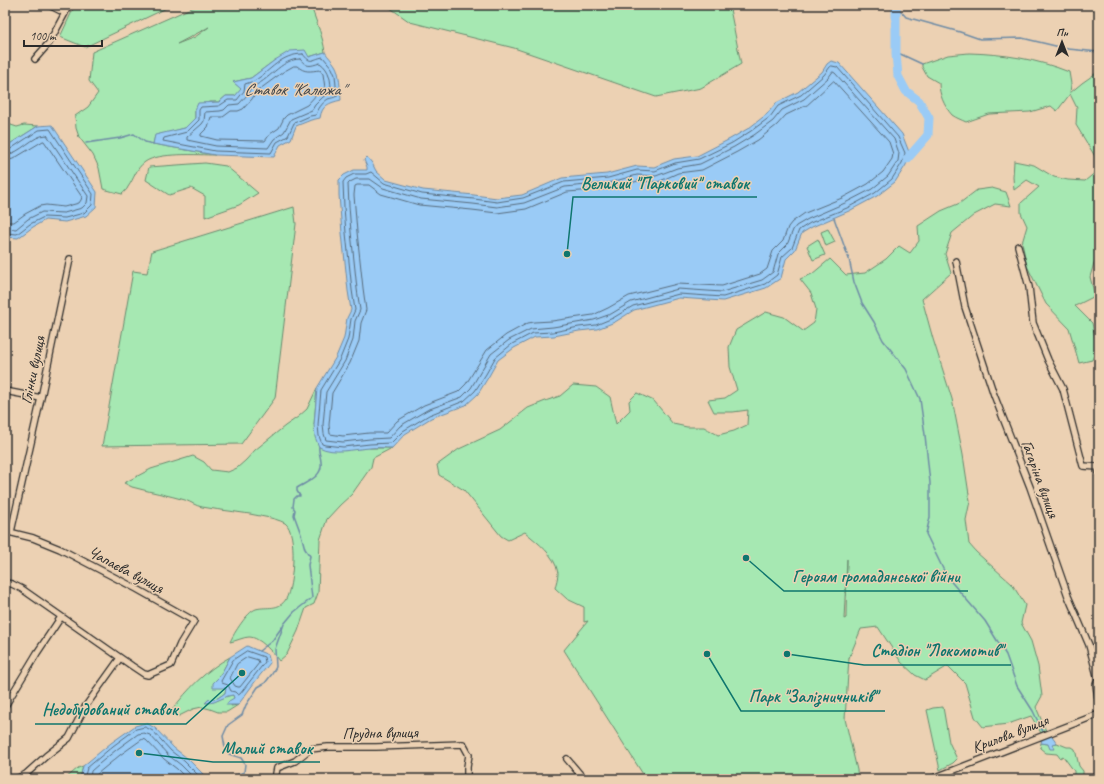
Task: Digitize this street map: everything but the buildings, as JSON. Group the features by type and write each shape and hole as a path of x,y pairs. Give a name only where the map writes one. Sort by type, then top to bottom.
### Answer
{"street":[{"path":"49,5 65,13"},
{"path":"35,60 49,43 68,5"},
{"path":"1018,246 1029,288 1033,323 1048,360 1063,389 1083,466 1098,467 1099,473"},
{"name":"Глінки вулиця","path":"8,531 41,398 70,259"},
{"name":"Гагаріна вулиця","path":"956,261 964,307 1068,596 1089,645 1098,679 1096,685 1099,705"},
{"path":"5,391 41,398"},
{"name":"Чапаєва вулиця","path":"8,531 33,538 60,549 137,589 194,621 180,644 171,665 158,671 144,674 120,658"},
{"path":"5,583 12,584 22,589 120,658 85,707 69,738 26,774 16,779"},
{"path":"5,706 61,617"},
{"name":"Крилова вулиця","path":"930,779 1099,714"},
{"name":"Прудна вулиця","path":"275,779 277,768 295,761 310,749 328,747 463,744 469,755 467,779"},
{"path":"567,759 582,778"}],"green space":[{"path":"75,5 173,5 85,47 60,37"},
{"path":"198,5 317,5 312,9 325,52 309,57 275,60 251,78 233,82 242,89 235,96 226,96 219,102 210,102 195,110 195,118 185,128 155,136 153,144 215,155 169,155 151,159 139,167 127,189 122,194 103,189 99,168 93,155 79,137 76,128 75,116 88,107 98,93 89,81 92,52","holes":["209,27 195,37 177,44"]},
{"path":"386,5 732,5 730,9 741,64 701,88 656,97 514,48 410,22"},
{"path":"969,53 1020,58 1057,67 1069,72 1071,84 1070,93 1099,71 1099,254 1094,263 1090,277 1095,296 1075,306 1092,323 1097,347 1092,360 1079,363 1069,328 1046,304 1027,266 1022,243 1027,226 1021,213 1021,203 1039,187 1027,180 1014,190 1013,177 1014,161 1034,165 1054,177 1068,180 1085,181 1097,171 1096,158 1076,125 1077,108 1070,94 1057,111 1051,106 1030,112 989,114 966,122 957,118 952,115 944,104 939,83 927,76 922,64 948,55"},
{"path":"5,123 17,127 24,125 38,126 5,147"},
{"path":"205,163 226,166 258,193 239,205 205,217 205,196 191,188 169,195 146,180 149,167"},
{"path":"992,188 1006,192 1011,206 995,204 974,215 952,233 945,254 951,273 922,299 952,399 963,455 970,501 966,520 969,544 1012,584 1025,605 1021,623 1031,641 1038,666 1042,696 1036,707 1046,731 1041,733 1031,716 1008,724 983,727 975,717 965,683 948,666 925,680 915,675 901,662 878,627 861,629 849,658 845,719 858,779 646,779 564,650 588,621 584,622 584,607 567,599 555,588 558,573 550,555 525,532 508,540 501,536 464,490 439,475 437,465 459,449 500,430 528,408 560,396 573,385 596,387 610,397 616,424 630,410 629,401 637,393 654,401 673,424 687,427 704,427 718,435 734,431 747,425 748,410 714,412 708,400 725,398 737,390 730,367 729,347 736,330 766,312 784,317 803,331 814,323 816,309 811,293 800,279 812,274 830,259 846,275 865,273 886,259 899,246 910,253 919,241 918,226 941,211 960,203 977,190","holes":["847,559 846,618 844,619"]},
{"path":"294,207 296,224 275,398 241,444 102,446 133,271 147,273 152,251"},
{"path":"828,229 835,242 826,246 821,232"},
{"path":"818,239 825,255 813,260 807,246"},
{"path":"317,388 314,425 370,448 392,448 373,458 371,467 352,494 327,519 320,540 318,593 314,604 306,608 298,631 287,654 279,661 262,642 253,638 247,637 230,642 241,623 252,611 260,608 276,607 283,603 286,599 291,583 293,548 292,537 289,528 285,523 257,515 200,506 185,500 132,487 124,483 151,469 193,456 204,462 211,470 228,472 237,468 255,450 307,409"},
{"path":"230,657 220,676 213,683 226,688 225,693 218,698 208,700 206,703 233,695 234,698 231,706 238,705 227,712 218,712 202,707 193,709 179,716 173,715 172,710 191,687 205,674"},
{"path":"943,707 949,742 957,759 940,770 927,710"},
{"path":"1041,743 1057,743 1075,749 1079,766 1083,771 1083,777 1080,779 1075,779 1074,771 1063,756 1060,758 1057,754 1046,753 1040,748"},
{"path":"83,766 80,779 65,779 78,768"}],"water":[{"name":"Ставок \"Калюжа\"","path":"305,50 309,57 325,52 334,63 339,77 341,100 324,107 320,118 296,126 291,139 280,145 274,157 215,155 153,144 155,135 185,128 195,118 195,110 198,103 219,102 226,96 235,96 241,89 233,82 251,78 290,51"},
{"path":"831,61 839,63 902,134 909,152 906,165 895,182 877,196 802,233 795,250 786,259 781,278 766,288 723,301 679,298 634,310 615,322 597,329 554,336 535,337 514,348 498,360 478,394 466,405 431,418 405,434 392,448 331,451 319,447 315,437 314,425 317,388 336,357 344,338 347,318 351,310 342,233 339,180 344,175 354,170 367,170 364,160 367,157 376,171 386,180 423,190 497,198 522,195 562,178 607,174 637,166 654,167 674,159 697,156 749,128 767,114 776,103 798,92 822,72"},
{"path":"52,125 97,192 96,207 86,216 65,222 45,220 18,238 5,237 5,147 38,126"},
{"path":"247,646 268,655 270,663 238,705 226,705 234,698 233,695 214,702 205,703 208,700 218,698 225,693 226,688 213,688 213,683 220,676 230,657"},
{"path":"146,723 155,728 174,748 187,758 205,776 206,779 80,779 83,766 135,726"},
{"path":"1045,736 1052,736 1057,743 1052,744 1055,749 1050,749 1048,744 1041,743"}],"waterway":[{"path":"896,5 896,54 898,76 906,91 919,101 929,118 928,135 907,159"},
{"path":"897,7 906,17 980,39 1022,38 1068,49 1099,52"},
{"path":"896,52 922,64"},
{"path":"86,143 120,138 134,134 145,142 153,144"},
{"path":"834,218 849,259 854,282 862,303 883,340 906,369 920,399 930,483 930,517 926,534 947,577 985,621 1006,655 1017,686 1033,711 1043,732"},
{"path":"228,779 244,772 245,764 241,758 229,754 225,747 223,736 228,725 242,715 246,705 258,687 265,683 276,667 275,649 284,624 294,612 312,598 308,565 310,556 305,549 294,515 295,510 293,507 294,499 297,496 300,496 297,488 314,478 320,471 321,462 319,447"},
{"path":"259,651 272,641 282,627"}],"place":[{"name":"Великий \"Парковий\" ставок","path":"567,254"},
{"name":"Героям громадянської війни","path":"746,558"},
{"name":"Парк \"Залізничників\"","path":"707,654"},
{"name":"Стадіон \"Локомотив\"","path":"787,654"},
{"name":"Недобудований ставок","path":"242,673"},
{"name":"Малий ставок","path":"139,753"}]}
